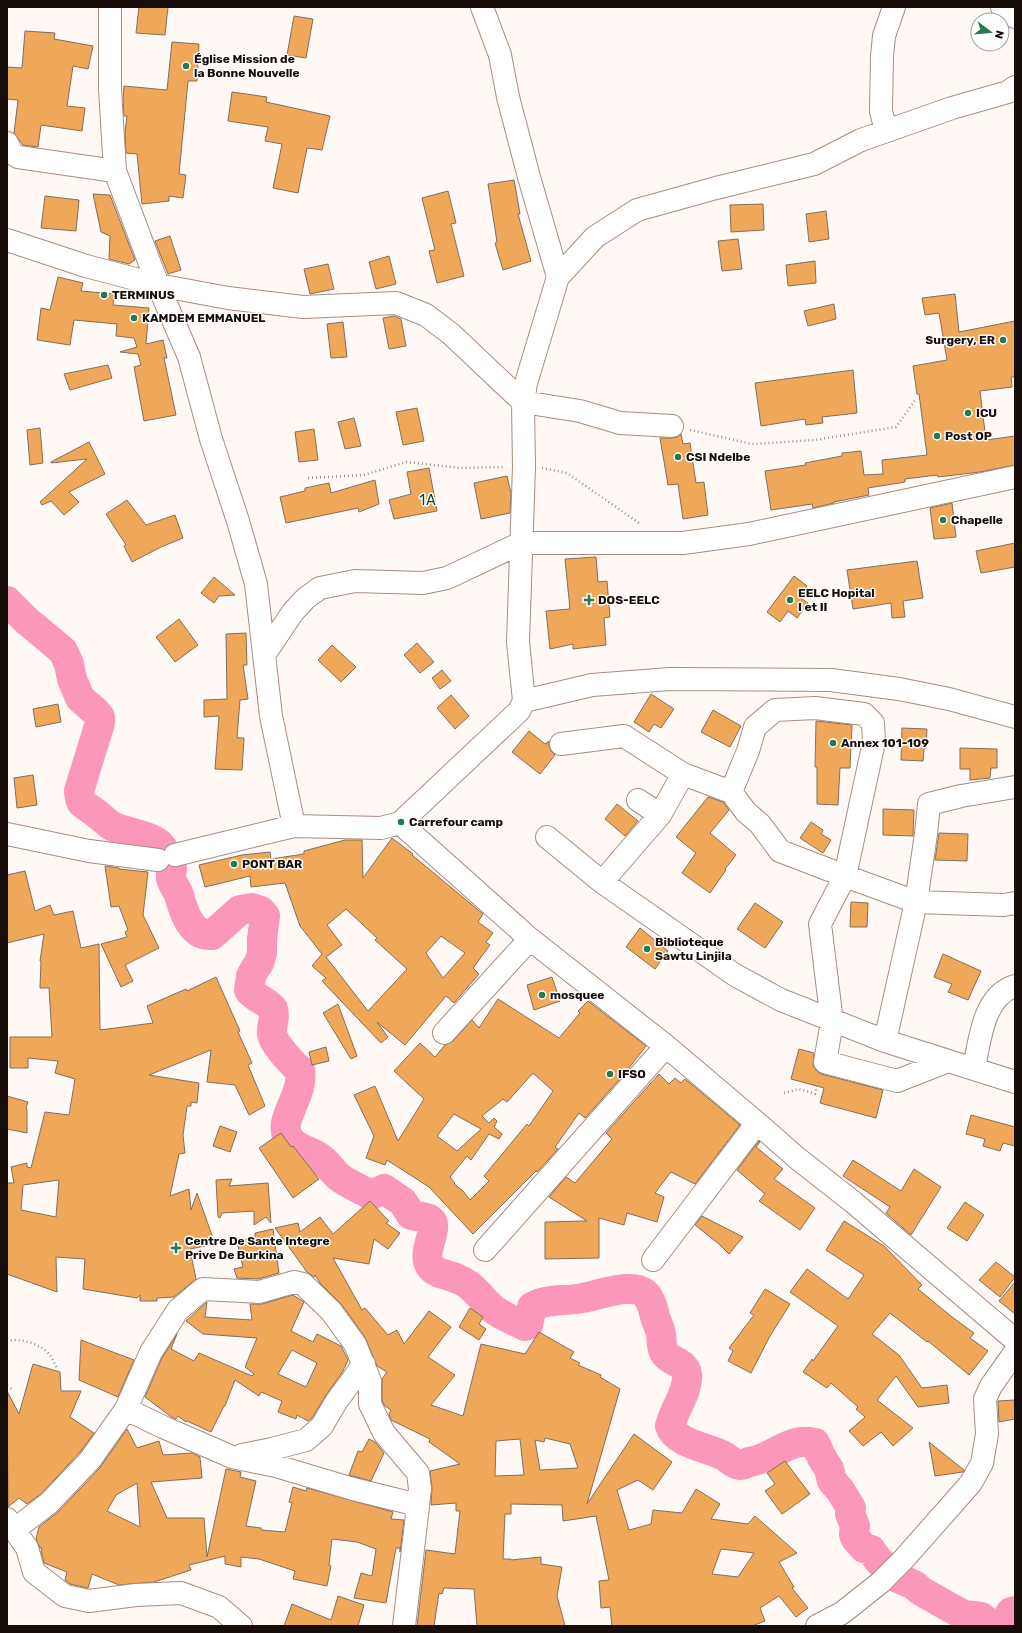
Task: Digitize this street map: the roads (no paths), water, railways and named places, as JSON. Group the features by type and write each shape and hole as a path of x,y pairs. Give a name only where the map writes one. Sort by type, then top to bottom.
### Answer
{"street":[{"path":"110,7 110,89 115,171 158,285 189,357 211,439 238,521 256,584 271,716 294,826"},
{"path":"482,7 500,55 509,105 558,277"},
{"path":"886,131 881,111 882,56 884,36 894,7"},
{"path":"1002,7 1015,17"},
{"path":"7,834 89,851 166,858 294,826 381,828 400,823 519,711 524,701 518,642 524,467 523,402 526,382 558,277 595,237 637,210 716,188 814,164 861,140 952,108 1008,92 1015,87"},
{"path":"7,143 12,153 18,157 115,171"},
{"path":"7,240 86,266 158,285 228,298 303,307 396,304 426,315 451,334 523,402 580,411 620,423 672,426"},
{"path":"264,655 293,612 306,598 320,588 355,581 423,583 447,578 521,543 683,543 749,534 995,480 1015,477"},
{"path":"524,701 592,685 670,679 831,680 899,689 949,699 1015,717"},
{"path":"731,792 748,751 755,727 775,710 815,708 864,714 873,723 874,742 845,876 820,924 832,1022 825,1062 897,1081 948,1061"},
{"path":"562,744 624,736 683,774 731,792 746,812 760,824 780,851 916,902 1004,905 1015,904"},
{"path":"602,882 660,815 683,774"},
{"path":"885,1041 916,902 929,804 961,796 1015,787"},
{"path":"638,800 660,815"},
{"path":"400,823 530,939 666,1046 797,1158 859,1207 1015,1340"},
{"path":"547,837 602,882 735,975 780,1000 832,1022 885,1041 1015,1082"},
{"path":"444,1033 530,939"},
{"path":"974,1068 988,1011 1001,994 1015,986"},
{"path":"485,1250 666,1046"},
{"path":"653,1260 757,1123"},
{"path":"241,1626 219,1607 181,1593 136,1595 89,1601 66,1596 34,1572 27,1548 11,1524 48,1503 90,1460 126,1409 152,1352 178,1310 203,1289 259,1292 294,1282 303,1284 332,1311 355,1344 370,1381 370,1404 384,1433 418,1473 420,1489 404,1626"},
{"path":"817,1626 842,1613 880,1582 903,1560 971,1483 982,1462 987,1434 985,1399 991,1386 1015,1352"},
{"path":"232,1457 306,1440 322,1426 336,1402 364,1364"},
{"path":"126,1409 232,1457 276,1466 353,1489 418,1505"}],"waterway":[{"path":"7,601 26,620 63,651 69,664 72,679 80,698 100,717 100,723 79,791 81,802 114,827 144,836 158,843 162,847 171,864 172,880 186,915 193,927 199,932 212,935 240,910 252,908 261,911 265,916 262,953 259,963 251,976 249,990 273,1009 273,1038 284,1054 300,1070 300,1084 286,1123 286,1130 291,1141 302,1149 322,1159 339,1177 346,1182 371,1195 384,1189 403,1202 411,1215 429,1219 432,1222 433,1227 427,1255 431,1267 440,1273 469,1285 493,1309 525,1326 528,1325 532,1307 537,1304 583,1298 623,1289 635,1289 644,1293 648,1297 653,1307 661,1332 664,1352 669,1358 683,1366 687,1374 686,1387 670,1426 678,1437 716,1452 736,1464 741,1465 766,1457 789,1445 806,1442 815,1443 829,1469 832,1481 840,1490 851,1508 850,1514 855,1526 854,1535 864,1548 871,1550 878,1560 898,1578 914,1585 921,1591 964,1615 981,1617 993,1626"},
{"path":"1003,1626 1011,1612 1015,1611"}],"place":[{"name":"Église Mission de la Bonne Nouvelle","path":"186,66"},
{"name":"TERMINUS","path":"104,295"},
{"name":"KAMDEM EMMANUEL","path":"134,318"},
{"name":"Surgery, ER","path":"1003,340"},
{"name":"ICU","path":"968,413"},
{"name":"Post OP","path":"937,436"},
{"name":"CSI Ndelbe","path":"678,457"},
{"name":"Chapelle","path":"943,520"},
{"name":"DOS-EELC","path":"589,600"},
{"name":"EELC Hopital I et II","path":"790,600"},
{"name":"Annex 101-109","path":"833,743"},
{"name":"Carrefour camp","path":"401,822"},
{"name":"PONT BAR","path":"234,864"},
{"name":"Biblioteque Sawtu Linjila","path":"647,949"},
{"name":"mosquee","path":"542,995"},
{"name":"IFSO","path":"610,1074"},
{"name":"Centre De Sante Integre Prive De Burkina","path":"176,1248"}],"district":[{"name":"1A","path":"428,500"}]}
